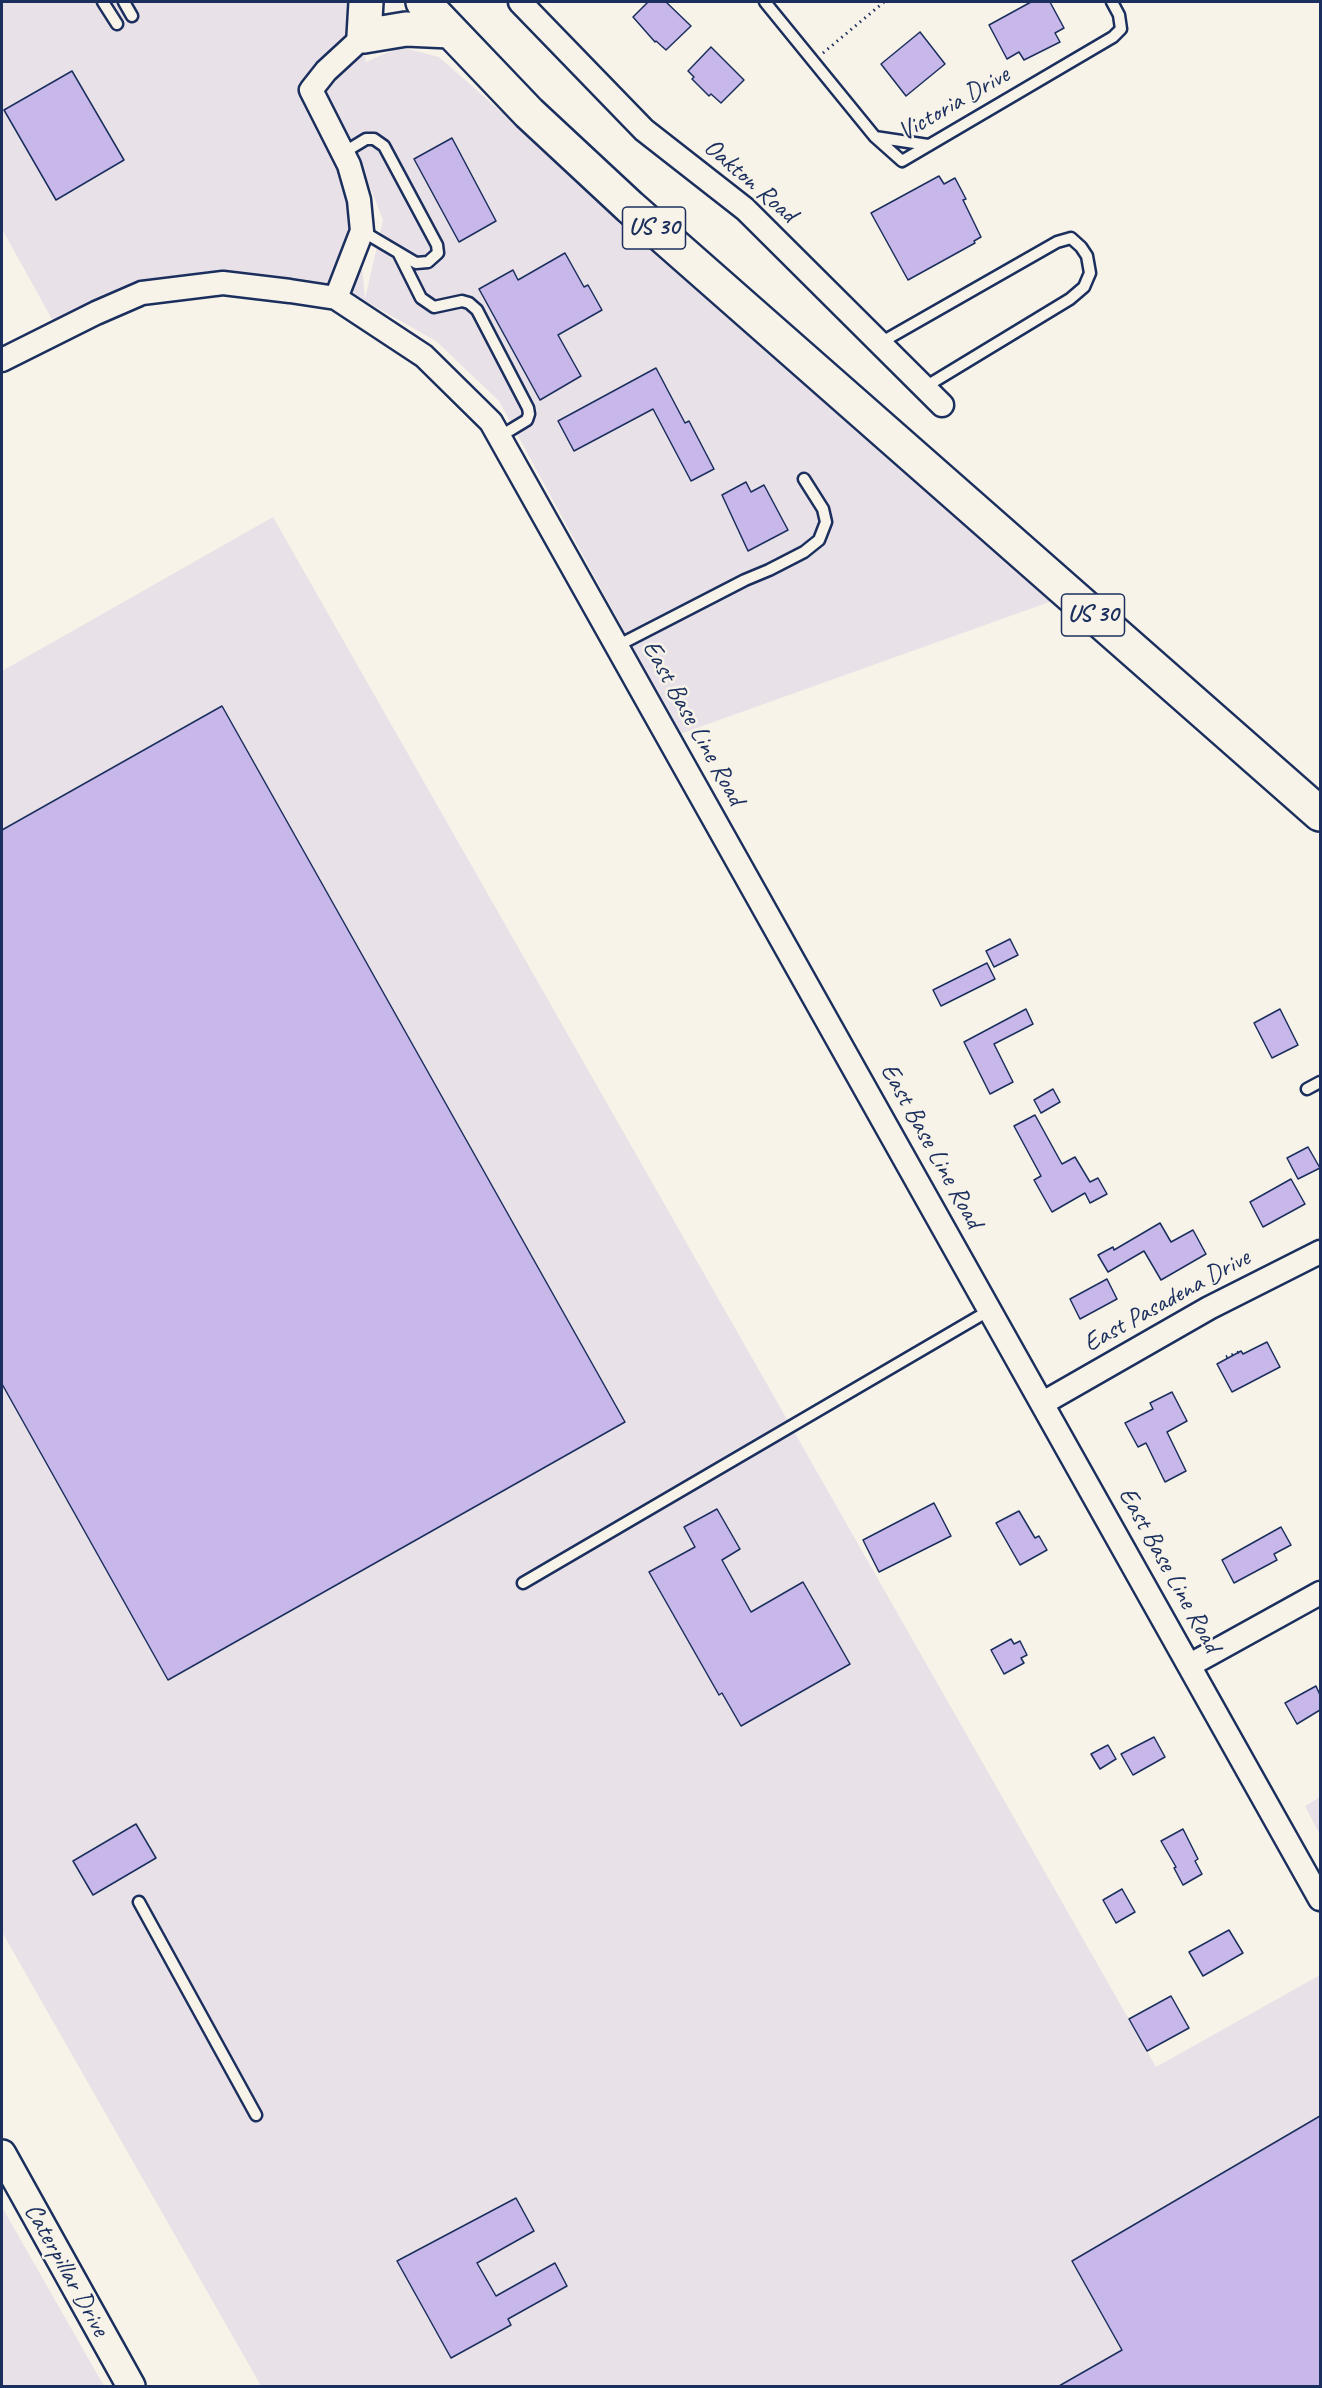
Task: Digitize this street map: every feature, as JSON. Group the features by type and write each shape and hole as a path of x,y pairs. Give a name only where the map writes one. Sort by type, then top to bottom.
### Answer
{"main road":[{"path":"366,2 364,36 406,29 450,31"},
{"name":"US 30","path":"423,2 529,113 630,207 1320,814"}],"street":[{"name":"Oakton Road","path":"520,2 644,130 745,208 942,405"},
{"path":"2,360 96,313 142,293 223,283 336,298 362,231 359,200 349,165 311,90 326,70 364,36"},
{"name":"East Base Line Road","path":"336,298 424,356 495,430 1320,1899"},
{"name":"East Pasadena Drive","path":"1043,1403 1209,1308 1320,1252"},
{"path":"1190,1665 1320,1593"},
{"name":"Caterpillar Drive","path":"2,2154 131,2386"}],"lane":[{"path":"103,2 117,24"},
{"path":"124,2 132,16"},
{"name":"Victoria Drive","path":"765,2 875,137 902,161 1113,37 1121,28 1119,15 1112,2"},
{"path":"875,137 928,145"},
{"path":"343,153 366,139 374,139 384,146 438,249 435,258 421,264 409,261 362,231"},
{"path":"880,343 1057,242 1071,238 1081,247 1087,256 1090,273 1084,287 1070,299 924,387"},
{"path":"399,254 421,298 434,307 456,302 469,303 477,310 529,414 527,420 495,430"},
{"path":"617,646 804,552 819,540 826,522 823,509 804,478"},
{"path":"1307,1089 1320,1082"},
{"path":"523,1583 990,1310"},
{"path":"139,1902 256,2115"}],"path":[{"path":"813,61 884,2"},
{"path":"1226,1357 1239,1352"}],"shaded area":[{"path":"2,2 353,2 366,62 400,47 439,57 1055,600 680,734 499,401 436,341 365,301 321,284 225,277 170,278 111,293 54,323 2,229","holes":["351,139 383,220 365,299"]},
{"path":"273,517 1156,2067 1320,1975 1320,2386 261,2386 2,1932 2,671"},
{"path":"1320,1797 1320,1835 1305,1806"},
{"path":"2,2207 104,2386 2,2386"}],"building":[{"path":"648,2 666,2 691,26 666,50 655,42 633,17"},
{"path":"1031,2 1050,2 1064,28 1055,33 1060,42 1024,60 1019,52 1007,59 989,25"},
{"path":"920,32 945,64 906,96 881,64"},
{"path":"711,47 744,80 721,103 711,94 709,96 692,79 694,77 688,71"},
{"path":"72,71 124,160 56,200 4,110"},
{"path":"452,138 496,221 459,242 414,159"},
{"path":"939,176 944,184 955,178 981,237 974,241 975,243 908,280 871,213"},
{"path":"565,253 584,287 588,285 602,310 558,335 581,376 540,400 479,289 513,270 518,280"},
{"path":"656,368 685,423 689,421 714,469 691,481 653,409 574,451 558,421"},
{"path":"746,482 751,492 764,485 788,530 748,551 722,495"},
{"path":"222,706 625,1422 168,1680 2,1384 2,830"},
{"path":"1010,939 1018,955 994,967 986,951"},
{"path":"987,963 995,979 941,1006 933,990"},
{"path":"1026,1009 1033,1024 994,1044 1013,1082 990,1094 964,1042"},
{"path":"1280,1009 1298,1045 1272,1058 1254,1023"},
{"path":"1053,1089 1060,1102 1041,1113 1034,1100"},
{"path":"1035,1115 1062,1164 1075,1157 1090,1182 1098,1178 1107,1194 1090,1203 1085,1193 1052,1212 1034,1180 1041,1176 1014,1126"},
{"path":"1308,1147 1320,1168 1298,1179 1287,1158"},
{"path":"1291,1179 1305,1204 1263,1227 1250,1202"},
{"path":"1160,1223 1171,1242 1193,1230 1206,1254 1161,1280 1144,1251 1108,1272 1098,1255 1113,1247 1114,1250"},
{"path":"1107,1279 1117,1299 1080,1319 1070,1299"},
{"path":"1267,1342 1280,1367 1232,1392 1217,1364 1241,1351 1243,1354"},
{"path":"1172,1392 1187,1421 1167,1432 1186,1471 1165,1482 1146,1443 1138,1447 1125,1423 1153,1409 1150,1403"},
{"path":"934,1503 951,1536 879,1572 863,1540"},
{"path":"717,1509 740,1549 722,1560 751,1612 803,1582 850,1664 741,1726 722,1693 719,1695 649,1572 695,1547 684,1527"},
{"path":"1019,1511 1035,1538 1039,1536 1047,1550 1020,1565 996,1523"},
{"path":"1281,1527 1291,1545 1274,1554 1277,1560 1234,1583 1222,1560"},
{"path":"1011,1639 1014,1644 1020,1641 1027,1655 1021,1658 1024,1663 1004,1674 991,1650"},
{"path":"1316,1686 1320,1695 1320,1710 1297,1724 1285,1703"},
{"path":"1154,1737 1165,1757 1133,1775 1121,1754"},
{"path":"1108,1745 1116,1759 1100,1769 1091,1754"},
{"path":"136,1824 156,1858 93,1895 73,1861"},
{"path":"1183,1829 1198,1859 1195,1861 1202,1874 1183,1885 1161,1841"},
{"path":"1122,1889 1135,1912 1116,1923 1103,1900"},
{"path":"1229,1930 1243,1953 1203,1976 1189,1952"},
{"path":"1171,1996 1189,2028 1147,2051 1129,2019"},
{"path":"1320,2116 1320,2386 1059,2386 1122,2350 1072,2261"},
{"path":"516,2198 534,2231 477,2263 496,2296 555,2263 567,2286 508,2319 511,2325 451,2358 397,2261"}]}
